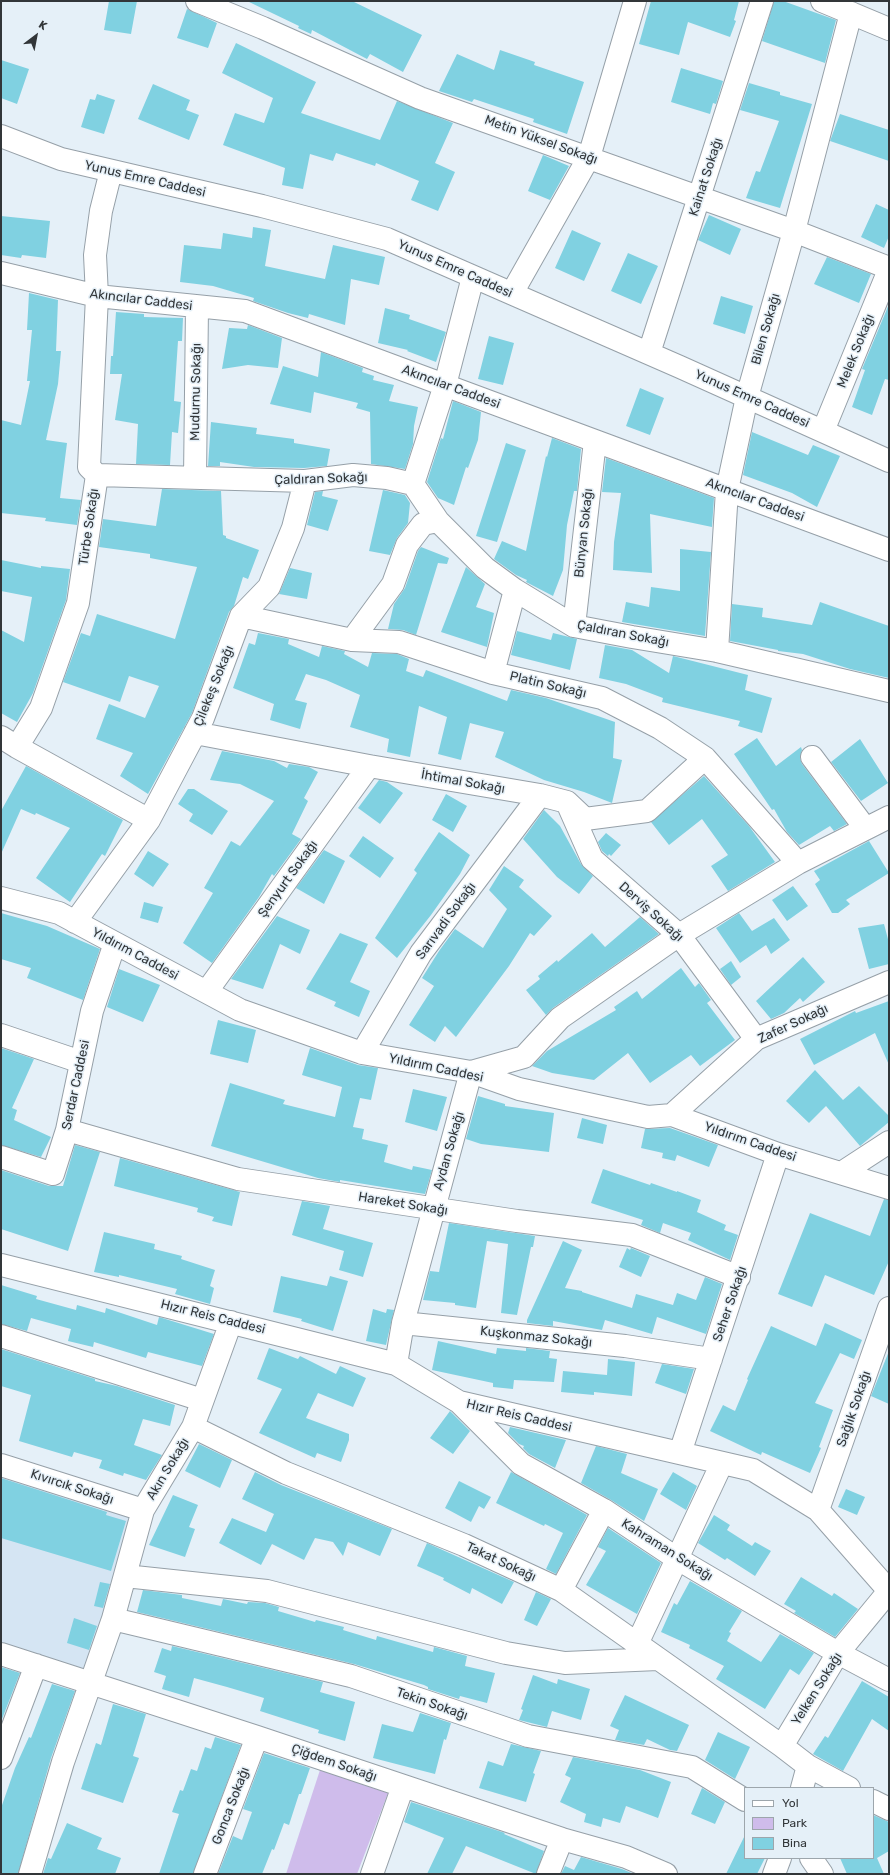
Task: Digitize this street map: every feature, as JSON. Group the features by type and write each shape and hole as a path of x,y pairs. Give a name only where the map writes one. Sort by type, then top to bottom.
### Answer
{"street":[{"name":"Metin Yüksel Sokağı","path":"197,1 263,28 420,98 794,230 889,269"},
{"path":"512,293 588,158 635,1"},
{"name":"Kainat Sokağı","path":"648,353 700,197 762,1"},
{"path":"838,5 889,29"},
{"name":"Bilen Sokağı","path":"717,651 727,490 747,397 794,230 838,5"},
{"name":"Yunus Emre Caddesi","path":"1,136 61,159 262,206 387,239 648,353 889,461"},
{"name":"Türbe Sokağı","path":"9,742 41,708 78,603 97,475 89,467 96,296 95,255 101,211 110,171"},
{"name":"Melek Sokağı","path":"823,431 889,269"},
{"name":"Akıncılar Caddesi","path":"1,273 96,296 245,311 889,550"},
{"path":"413,484 445,385 473,277"},
{"name":"Mudurnu Sokağı","path":"195,478 196,307"},
{"name":"Bünyan Sokağı","path":"574,626 595,441"},
{"name":"Çaldıran Sokağı","path":"97,475 304,481 353,475 387,478 413,484 438,521 485,568 515,590 574,626 717,651 889,691"},
{"name":"Çilekeş Sokağı","path":"75,922 149,820 203,718 241,616 269,587 293,528 304,481"},
{"path":"352,640 393,584 406,546 423,524 438,521"},
{"path":"493,673 515,590"},
{"name":"Platin Sokağı","path":"241,616 352,640 399,642 493,673 602,698 660,728 705,758 798,863"},
{"name":"İhtimal Sokağı","path":"195,733 369,766 540,795 567,802 585,819 647,811 705,758"},
{"path":"9,742 149,820"},
{"path":"812,757 865,828"},
{"name":"Şenyurt Sokağı","path":"207,992 369,766"},
{"name":"Sarıvadi Sokağı","path":"362,1053 421,953 540,795"},
{"name":"Derviş Sokağı","path":"567,802 592,859 680,935 756,1039"},
{"path":"471,1072 524,1057 560,1018 680,935 798,863 889,817"},
{"name":"Yıldırım Caddesi","path":"1,898 59,913 240,1010 362,1053 471,1072 519,1089 648,1117 672,1115 778,1154 843,1172 889,1188"},
{"name":"Serdar Caddesi","path":"1,1157 53,1174 67,1130 92,1010 116,944"},
{"name":"Zafer Sokağı","path":"672,1115 756,1039 889,982"},
{"path":"1,1035 81,1062"},
{"name":"Aydan Sokağı","path":"403,1323 471,1072"},
{"name":"Hareket Sokağı","path":"67,1130 238,1179 433,1209 632,1235 739,1277"},
{"path":"843,1172 889,1142"},
{"name":"Seher Sokağı","path":"680,1453 739,1277 778,1154"},
{"name":"Hızır Reis Caddesi","path":"1,1265 396,1364 459,1402 753,1470 818,1510 883,1584 889,1588"},
{"name":"Sağlık Sokağı","path":"818,1510 889,1308"},
{"name":"Akın Sokağı","path":"30,1874 63,1762 113,1618 143,1510 193,1427 231,1322"},
{"path":"396,1364 403,1323"},
{"name":"Kuşkonmaz Sokağı","path":"403,1323 624,1346 711,1359"},
{"path":"1,1336 202,1400"},
{"name":"Kahraman Sokağı","path":"459,1402 521,1464 604,1510 676,1558 838,1653 889,1680"},
{"name":"Takat Sokağı","path":"193,1427 286,1473 464,1545 561,1590 782,1746"},
{"path":"637,1644 676,1558 722,1463"},
{"name":"Kıvırcık Sokağı","path":"1,1465 143,1510"},
{"path":"561,1590 604,1510"},
{"path":"124,1576 268,1591 506,1653 565,1663 658,1659"},
{"name":"Yelken Sokağı","path":"782,1746 838,1653 889,1591"},
{"name":"Tekin Sokağı","path":"113,1618 351,1676 528,1736 692,1767 744,1799"},
{"name":"Çiğdem Sokağı","path":"1,1654 257,1737 562,1840 626,1857 666,1874"},
{"path":"1,1758 36,1665"},
{"name":"Gonca Sokağı","path":"205,1874 257,1737"},
{"path":"782,1746 808,1766 847,1787"},
{"path":"802,1787 808,1766"},
{"path":"372,1874 403,1786"},
{"path":"874,1802 889,1809"},
{"path":"548,1874 562,1840"},
{"path":"774,1874 780,1859"},
{"path":"812,1859 822,1874"}],"shaded area":[{"path":"1,1471 136,1513 89,1675 1,1647"}],"green space":[{"path":"320,1770 388,1793 357,1874 286,1874"}],"building":[{"path":"109,1 137,1 131,34 104,30"},
{"path":"247,1 352,1 422,35 403,72 370,54 367,59 312,30 311,34 298,28 299,26"},
{"path":"651,1 739,1 734,20 736,21 730,37 688,22 679,55 639,44"},
{"path":"774,1 783,1 836,20 825,63 762,41"},
{"path":"187,9 217,23 208,48 177,38"},
{"path":"236,43 316,82 301,113 380,140 397,101 453,123 435,163 455,172 438,211 411,200 419,181 376,163 375,166 336,153 333,161 310,154 303,189 282,185 285,168 223,145 235,113 264,123 273,98 222,73"},
{"path":"500,50 535,62 534,65 584,82 567,134 533,122 534,119 474,99 472,102 439,91 457,54 494,70"},
{"path":"1,60 29,69 17,104 1,98"},
{"path":"681,68 723,81 716,104 713,103 710,114 671,102"},
{"path":"749,83 780,92 780,95 812,104 780,208 746,198 756,171 760,172 779,121 740,110"},
{"path":"153,84 190,100 186,110 199,115 189,140 138,119"},
{"path":"97,94 115,100 104,134 81,127 90,99 95,100"},
{"path":"840,114 889,130 889,161 830,141"},
{"path":"543,155 569,166 550,200 528,191"},
{"path":"876,204 889,210 889,236 884,248 861,237"},
{"path":"709,215 741,229 730,255 698,240"},
{"path":"1,216 50,221 46,258 22,255 21,258 1,255"},
{"path":"253,227 271,230 265,266 325,279 333,245 385,257 379,285 351,279 345,325 309,314 308,318 288,313 253,301 254,298 213,286 180,282 184,245 221,249 223,233 252,238"},
{"path":"572,230 601,243 584,281 555,268"},
{"path":"628,253 658,266 641,304 611,291"},
{"path":"827,257 871,274 859,303 814,284"},
{"path":"29,293 58,300 56,351 61,351 58,384 46,440 67,443 60,498 81,500 77,525 45,521 46,518 1,513 1,420 21,425 30,381 27,381 32,330 27,330"},
{"path":"721,296 753,306 745,334 713,324"},
{"path":"889,304 889,380 885,379 872,415 852,407 865,370 862,369"},
{"path":"385,308 410,315 409,319 446,332 436,362 407,351 408,350 378,343"},
{"path":"116,312 144,314 144,317 183,318 182,341 178,341 174,401 181,402 178,433 172,432 170,465 136,464 138,424 115,420 122,374 110,374 111,356 113,356"},
{"path":"248,325 282,338 278,368 248,365 222,369 229,328 247,329"},
{"path":"489,336 514,343 503,385 478,379"},
{"path":"321,352 363,368 362,372 374,376 373,380 394,385 389,401 418,407 414,426 413,444 405,469 371,464 370,412 356,408 358,403 314,392 311,413 270,404 283,366 318,377"},
{"path":"640,388 664,398 650,435 626,426"},
{"path":"453,401 481,412 478,440 468,468 466,467 454,505 438,498 427,482 441,438 443,439"},
{"path":"211,422 257,428 256,434 294,439 294,443 330,449 327,466 304,468 254,467 220,462 220,466 208,466"},
{"path":"752,432 808,455 813,445 840,456 817,507 792,493 743,475"},
{"path":"552,438 581,449 577,491 574,491 567,525 563,570 553,596 526,582 527,580 516,575 494,559 502,541 526,551 546,456 547,457"},
{"path":"506,443 526,450 497,542 476,536"},
{"path":"606,458 714,498 712,527 650,514 652,573 613,570 614,542 621,493 602,492"},
{"path":"162,489 221,491 223,535 226,536 226,538 259,550 248,579 243,577 234,606 229,612 192,713 148,794 120,776 133,753 96,739 109,704 145,718 159,686 129,676 120,702 63,682 81,633 90,636 97,614 175,639 197,567 150,558 150,554 99,547 103,519 156,526"},
{"path":"383,490 405,495 410,503 408,523 397,538 390,555 369,551"},
{"path":"323,491 322,496 338,500 328,531 307,525 315,492"},
{"path":"421,547 449,558 447,564 438,563 416,635 403,630 388,629 394,604 405,588 418,551"},
{"path":"680,549 711,552 705,636 622,622 626,602 649,607 651,587 680,591"},
{"path":"1,560 41,568 41,566 70,569 66,600 33,693 17,722 1,713 1,630 24,642 32,597 1,591"},
{"path":"466,567 485,584 476,607 494,613 487,647 441,632"},
{"path":"290,568 312,573 307,599 279,594"},
{"path":"820,602 889,626 889,678 850,669 803,654 778,651 730,641 732,604 763,608 762,617 812,625"},
{"path":"517,631 551,640 553,633 577,639 570,670 511,655"},
{"path":"258,633 289,639 288,644 319,657 322,646 345,651 344,654 368,667 372,653 397,654 409,659 406,671 423,677 426,670 507,701 511,690 546,698 615,722 613,758 622,760 612,803 584,792 544,780 495,757 504,732 470,723 461,760 438,754 447,717 419,706 410,757 387,752 389,739 350,727 360,695 326,680 306,674 295,700 307,703 300,729 270,720 274,704 233,688 249,643 255,645"},
{"path":"605,645 632,650 669,673 673,656 748,675 745,690 772,698 762,733 738,726 740,721 662,702 663,698 626,684 599,678"},
{"path":"757,738 776,766 801,747 802,750 800,758 802,764 847,824 834,831 830,826 799,845 787,832 774,809 772,810 734,754"},
{"path":"860,739 888,783 861,801 831,762"},
{"path":"222,751 274,761 287,768 289,764 309,767 318,772 304,798 308,801 292,834 301,839 274,876 272,874 259,897 212,963 183,943 213,893 204,888 231,841 240,846 274,801 240,784 210,780"},
{"path":"26,766 123,820 105,856 102,854 70,902 36,878 70,828 36,813 35,815 21,809 1,854 1,811"},
{"path":"704,776 749,826 775,862 728,891 711,866 728,855 702,819 669,845 651,822"},
{"path":"379,780 387,782 403,793 380,824 358,808"},
{"path":"188,789 194,789 228,811 212,835 189,821 193,814 178,804"},
{"path":"446,794 467,806 453,832 432,820"},
{"path":"544,810 560,826 581,864 593,876 579,894 557,877 523,839"},
{"path":"439,832 470,855 460,874 431,915 397,958 375,938 417,873 414,870"},
{"path":"606,833 621,845 611,856 609,854 608,856 602,851 598,842"},
{"path":"363,836 394,858 380,878 349,856"},
{"path":"869,841 889,873 846,900 850,904 838,913 832,913 815,884 820,880 814,871"},
{"path":"324,850 345,861 324,904 296,888"},
{"path":"148,851 169,864 153,887 134,874"},
{"path":"504,866 524,880 519,887 552,916 534,936 530,933 509,966 456,1037 445,1026 435,1042 409,1025 434,986 422,978 455,929 483,948 507,909 489,890"},
{"path":"793,886 808,906 787,921 772,900"},
{"path":"144,902 163,907 158,923 140,918"},
{"path":"1,913 47,926 100,949 83,1000 27,978 31,968 1,959"},
{"path":"739,913 752,931 774,918 790,940 771,954 766,945 740,963 716,928"},
{"path":"277,916 310,930 300,954 280,944 263,989 231,979"},
{"path":"640,917 659,934 553,1008 546,1015 526,990 540,979 538,976 557,960 558,962 592,933 605,947"},
{"path":"884,924 889,943 889,964 869,969 858,928"},
{"path":"340,933 368,944 350,982 370,991 359,1017 334,1006 336,1002 306,989"},
{"path":"803,957 825,982 803,1002 800,998 784,1013 771,1019 756,1001"},
{"path":"731,961 741,977 731,985 720,969"},
{"path":"681,968 695,987 699,983 711,1000 707,1003 735,1040 700,1066 691,1055 650,1083 628,1053 594,1080 552,1073 532,1066 547,1051 616,1010 614,1007 637,991 642,999"},
{"path":"119,969 160,985 143,1022 107,1007"},
{"path":"889,1001 889,1065 875,1033 814,1065 800,1039 855,1011 856,1013"},
{"path":"218,1020 256,1030 248,1063 210,1054"},
{"path":"1,1048 34,1059 12,1108 17,1110 14,1120 51,1137 41,1157 1,1145"},
{"path":"310,1048 358,1065 378,1068 371,1100 360,1098 353,1127 364,1129 362,1139 388,1145 384,1162 412,1170 413,1166 432,1170 425,1194 340,1180 340,1182 318,1178 211,1146 230,1083 285,1100 283,1104 335,1117 342,1087 302,1075"},
{"path":"815,1070 843,1100 859,1086 889,1116 889,1122 860,1146 826,1106 809,1123 786,1101"},
{"path":"413,1089 447,1097 437,1131 405,1122"},
{"path":"478,1096 505,1104 505,1106 554,1113 549,1152 481,1144 466,1139"},
{"path":"582,1118 607,1125 603,1144 577,1138"},
{"path":"670,1128 718,1145 709,1167 677,1155 675,1161 662,1158 663,1153 641,1148 645,1129"},
{"path":"75,1145 100,1152 68,1251 1,1229 1,1170 49,1186 63,1186"},
{"path":"120,1158 240,1192 232,1226 212,1221 214,1217 197,1212 198,1208 114,1186"},
{"path":"603,1169 650,1185 651,1183 677,1191 701,1200 697,1212 726,1225 724,1230 738,1235 730,1260 688,1240 691,1233 663,1223 660,1233 641,1225 643,1220 591,1203"},
{"path":"884,1199 889,1200 889,1261 874,1295 825,1275 812,1307 778,1294 810,1213 870,1236"},
{"path":"302,1201 330,1206 323,1229 373,1243 363,1277 339,1270 344,1251 292,1235"},
{"path":"449,1223 535,1236 533,1247 531,1247 517,1315 501,1313 508,1244 487,1241 476,1308 455,1305 455,1303 423,1300 430,1271 439,1272"},
{"path":"104,1232 155,1244 154,1249 182,1256 181,1259 215,1270 210,1286 214,1288 210,1304 175,1294 177,1289 119,1275 119,1277 94,1272"},
{"path":"563,1241 582,1250 565,1288 582,1291 632,1308 636,1294 673,1305 677,1293 696,1300 705,1277 722,1284 706,1334 657,1317 652,1334 605,1320 602,1330 553,1321 553,1326 527,1323 527,1320"},
{"path":"627,1248 630,1250 631,1248 650,1256 641,1277 619,1267"},
{"path":"281,1276 327,1286 330,1276 348,1281 333,1331 301,1321 302,1319 273,1312"},
{"path":"1,1285 37,1296 36,1299 76,1310 77,1305 105,1313 106,1308 157,1325 159,1317 214,1334 202,1366 148,1352 146,1358 94,1342 93,1347 68,1341 71,1329 31,1318 27,1331 1,1324"},
{"path":"373,1309 386,1313 387,1309 394,1310 386,1345 366,1341"},
{"path":"825,1323 862,1340 854,1359 840,1353 815,1403 833,1410 819,1447 821,1448 810,1473 762,1452 761,1455 710,1431 723,1405 735,1411 748,1380 747,1379 771,1326 816,1346"},
{"path":"438,1341 496,1354 497,1348 526,1351 526,1348 550,1351 549,1358 557,1359 554,1382 514,1380 513,1389 493,1387 493,1383 432,1370"},
{"path":"269,1348 298,1359 300,1356 336,1374 340,1366 366,1378 353,1407 318,1393 306,1418 349,1434 349,1440 341,1462 317,1453 315,1458 259,1433 282,1389 257,1379"},
{"path":"1,1349 95,1379 95,1381 117,1386 175,1405 170,1426 143,1419 134,1445 162,1455 146,1480 124,1473 123,1476 99,1468 102,1460 74,1452 72,1457 19,1441 31,1395 1,1386"},
{"path":"889,1351 889,1404 871,1396"},
{"path":"608,1359 635,1362 632,1396 594,1392 594,1395 561,1392 563,1371 607,1375"},
{"path":"662,1364 694,1369 686,1394 655,1383"},
{"path":"450,1411 470,1431 453,1454 430,1438"},
{"path":"510,1427 566,1440 555,1468 529,1454 523,1448 524,1446 519,1444 508,1433"},
{"path":"199,1444 232,1460 220,1488 185,1471"},
{"path":"596,1446 627,1454 621,1473 658,1489 644,1521 581,1483"},
{"path":"255,1472 281,1485 392,1529 380,1556 348,1542 343,1556 333,1542 315,1538 304,1560 272,1544 261,1565 219,1543 232,1518 266,1532 274,1514 242,1499"},
{"path":"511,1472 587,1515 556,1574 546,1569 563,1533 545,1524 544,1526 496,1503"},
{"path":"673,1472 697,1486 686,1510 660,1494"},
{"path":"1,1478 107,1512 106,1515 126,1521 111,1571 1,1538"},
{"path":"459,1481 491,1497 484,1509 479,1506 471,1522 445,1508"},
{"path":"846,1489 865,1497 857,1515 838,1507"},
{"path":"173,1495 198,1505 189,1527 195,1529 185,1557 149,1545"},
{"path":"714,1515 730,1525 727,1530 752,1546 755,1542 771,1551 755,1576 727,1558 725,1560 698,1543"},
{"path":"608,1528 661,1563 637,1614 586,1585 606,1551 598,1547"},
{"path":"427,1543 514,1582 502,1604 472,1588 470,1594 443,1580 444,1578 417,1566"},
{"path":"801,1577 832,1596 834,1593 858,1609 835,1637 794,1613 796,1611 784,1604"},
{"path":"690,1581 742,1611 729,1632 731,1633 727,1641 761,1662 780,1634 814,1653 799,1675 790,1669 765,1709 716,1679 724,1666 689,1648 690,1645 661,1632 674,1603 677,1605"},
{"path":"100,1582 110,1584 103,1608 94,1606"},
{"path":"143,1590 182,1595 182,1598 221,1606 223,1599 247,1604 248,1602 265,1603 279,1607 278,1611 315,1622 316,1620 344,1627 343,1630 376,1640 377,1636 433,1652 434,1647 467,1656 465,1666 495,1673 487,1703 460,1696 459,1699 428,1689 428,1687 424,1685 354,1664 137,1612"},
{"path":"536,1592 551,1599 537,1626 524,1620"},
{"path":"74,1618 97,1626 89,1650 67,1643"},
{"path":"172,1646 323,1682 320,1692 355,1702 345,1741 318,1733 319,1730 260,1711 264,1698 227,1687 194,1678 189,1697 162,1689 166,1676 154,1672 162,1648 171,1651"},
{"path":"1,1667 20,1673 2,1719 1,1719"},
{"path":"533,1675 557,1684 558,1679 590,1689 581,1720 552,1711 547,1727 519,1720 523,1710 521,1709"},
{"path":"862,1681 889,1697 889,1731 872,1719 843,1771 813,1754 825,1736 828,1738"},
{"path":"52,1684 75,1691 51,1758 18,1874 1,1874 1,1808 15,1768 29,1737 31,1738"},
{"path":"625,1695 689,1725 677,1751 670,1750 647,1739 644,1745 615,1740 619,1730 610,1726"},
{"path":"113,1704 146,1714 133,1756 139,1758 123,1803 81,1789 96,1743 101,1745"},
{"path":"420,1713 451,1723 446,1740 444,1739 435,1774 373,1758 382,1724 413,1732"},
{"path":"718,1732 750,1747 735,1779 705,1760"},
{"path":"215,1737 241,1745 193,1874 159,1874 179,1814 172,1812 180,1790 183,1791 191,1769 197,1771 205,1747 211,1749"},
{"path":"511,1744 541,1751 533,1773 535,1774 526,1802 479,1788 488,1761 503,1766"},
{"path":"264,1753 310,1768 301,1794 299,1794 289,1825 284,1823 274,1850 272,1849 262,1874 218,1874 233,1836 242,1840 252,1812 243,1809"},
{"path":"573,1757 640,1770 671,1782 658,1818 626,1806 620,1823 603,1818 601,1827 584,1822 586,1814 560,1802 571,1778 565,1775"},
{"path":"702,1788 725,1802 715,1824 691,1814"},
{"path":"411,1802 505,1833 504,1834 544,1851 536,1874 466,1846 452,1874 427,1874 444,1838 404,1822"},
{"path":"874,1815 889,1822 889,1851 877,1858 884,1874 847,1874 840,1859 874,1859"},
{"path":"67,1823 102,1838 97,1849 121,1858 115,1874 43,1874 48,1858 51,1859"},
{"path":"744,1837 744,1859 764,1859 757,1874 726,1874"},
{"path":"581,1857 634,1874 561,1874 565,1866 574,1870"}]}
